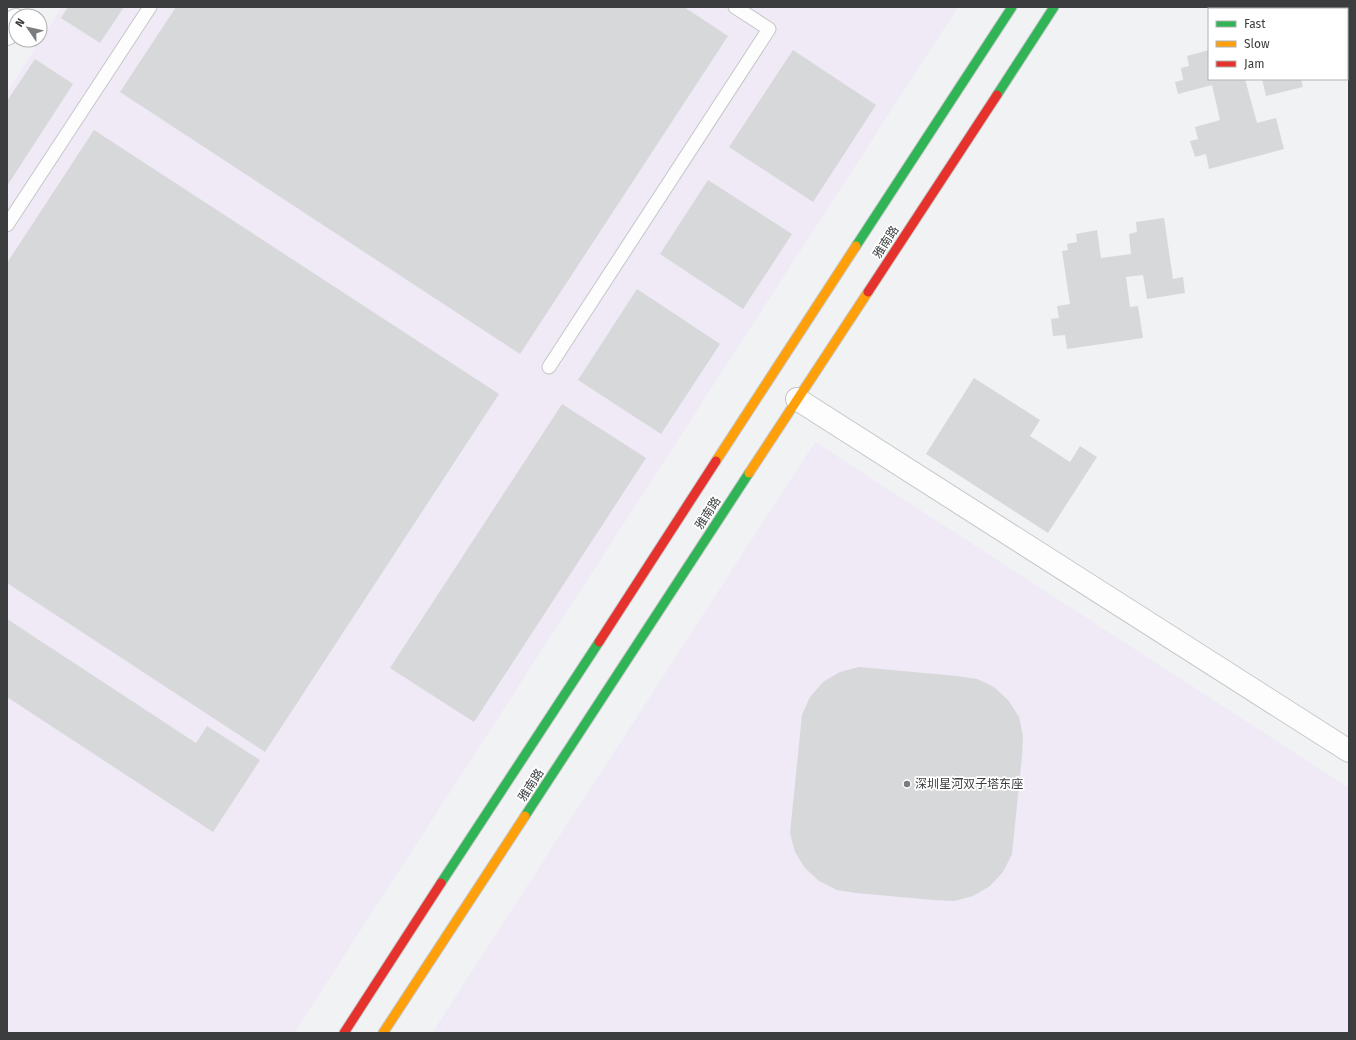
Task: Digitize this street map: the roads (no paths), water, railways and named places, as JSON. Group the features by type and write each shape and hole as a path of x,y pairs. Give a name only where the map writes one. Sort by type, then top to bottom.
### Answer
{"street":[{"name":"雅南路","path":"344,1033 1012,7"},
{"name":"雅南路","path":"383,1033 1054,7"},
{"path":"797,399 1349,751"}],"lane":[{"path":"7,225 150,7"},
{"path":"549,367 769,29 735,7"}],"place":[{"name":"深圳星河双子塔东座","path":"907,784"}]}
